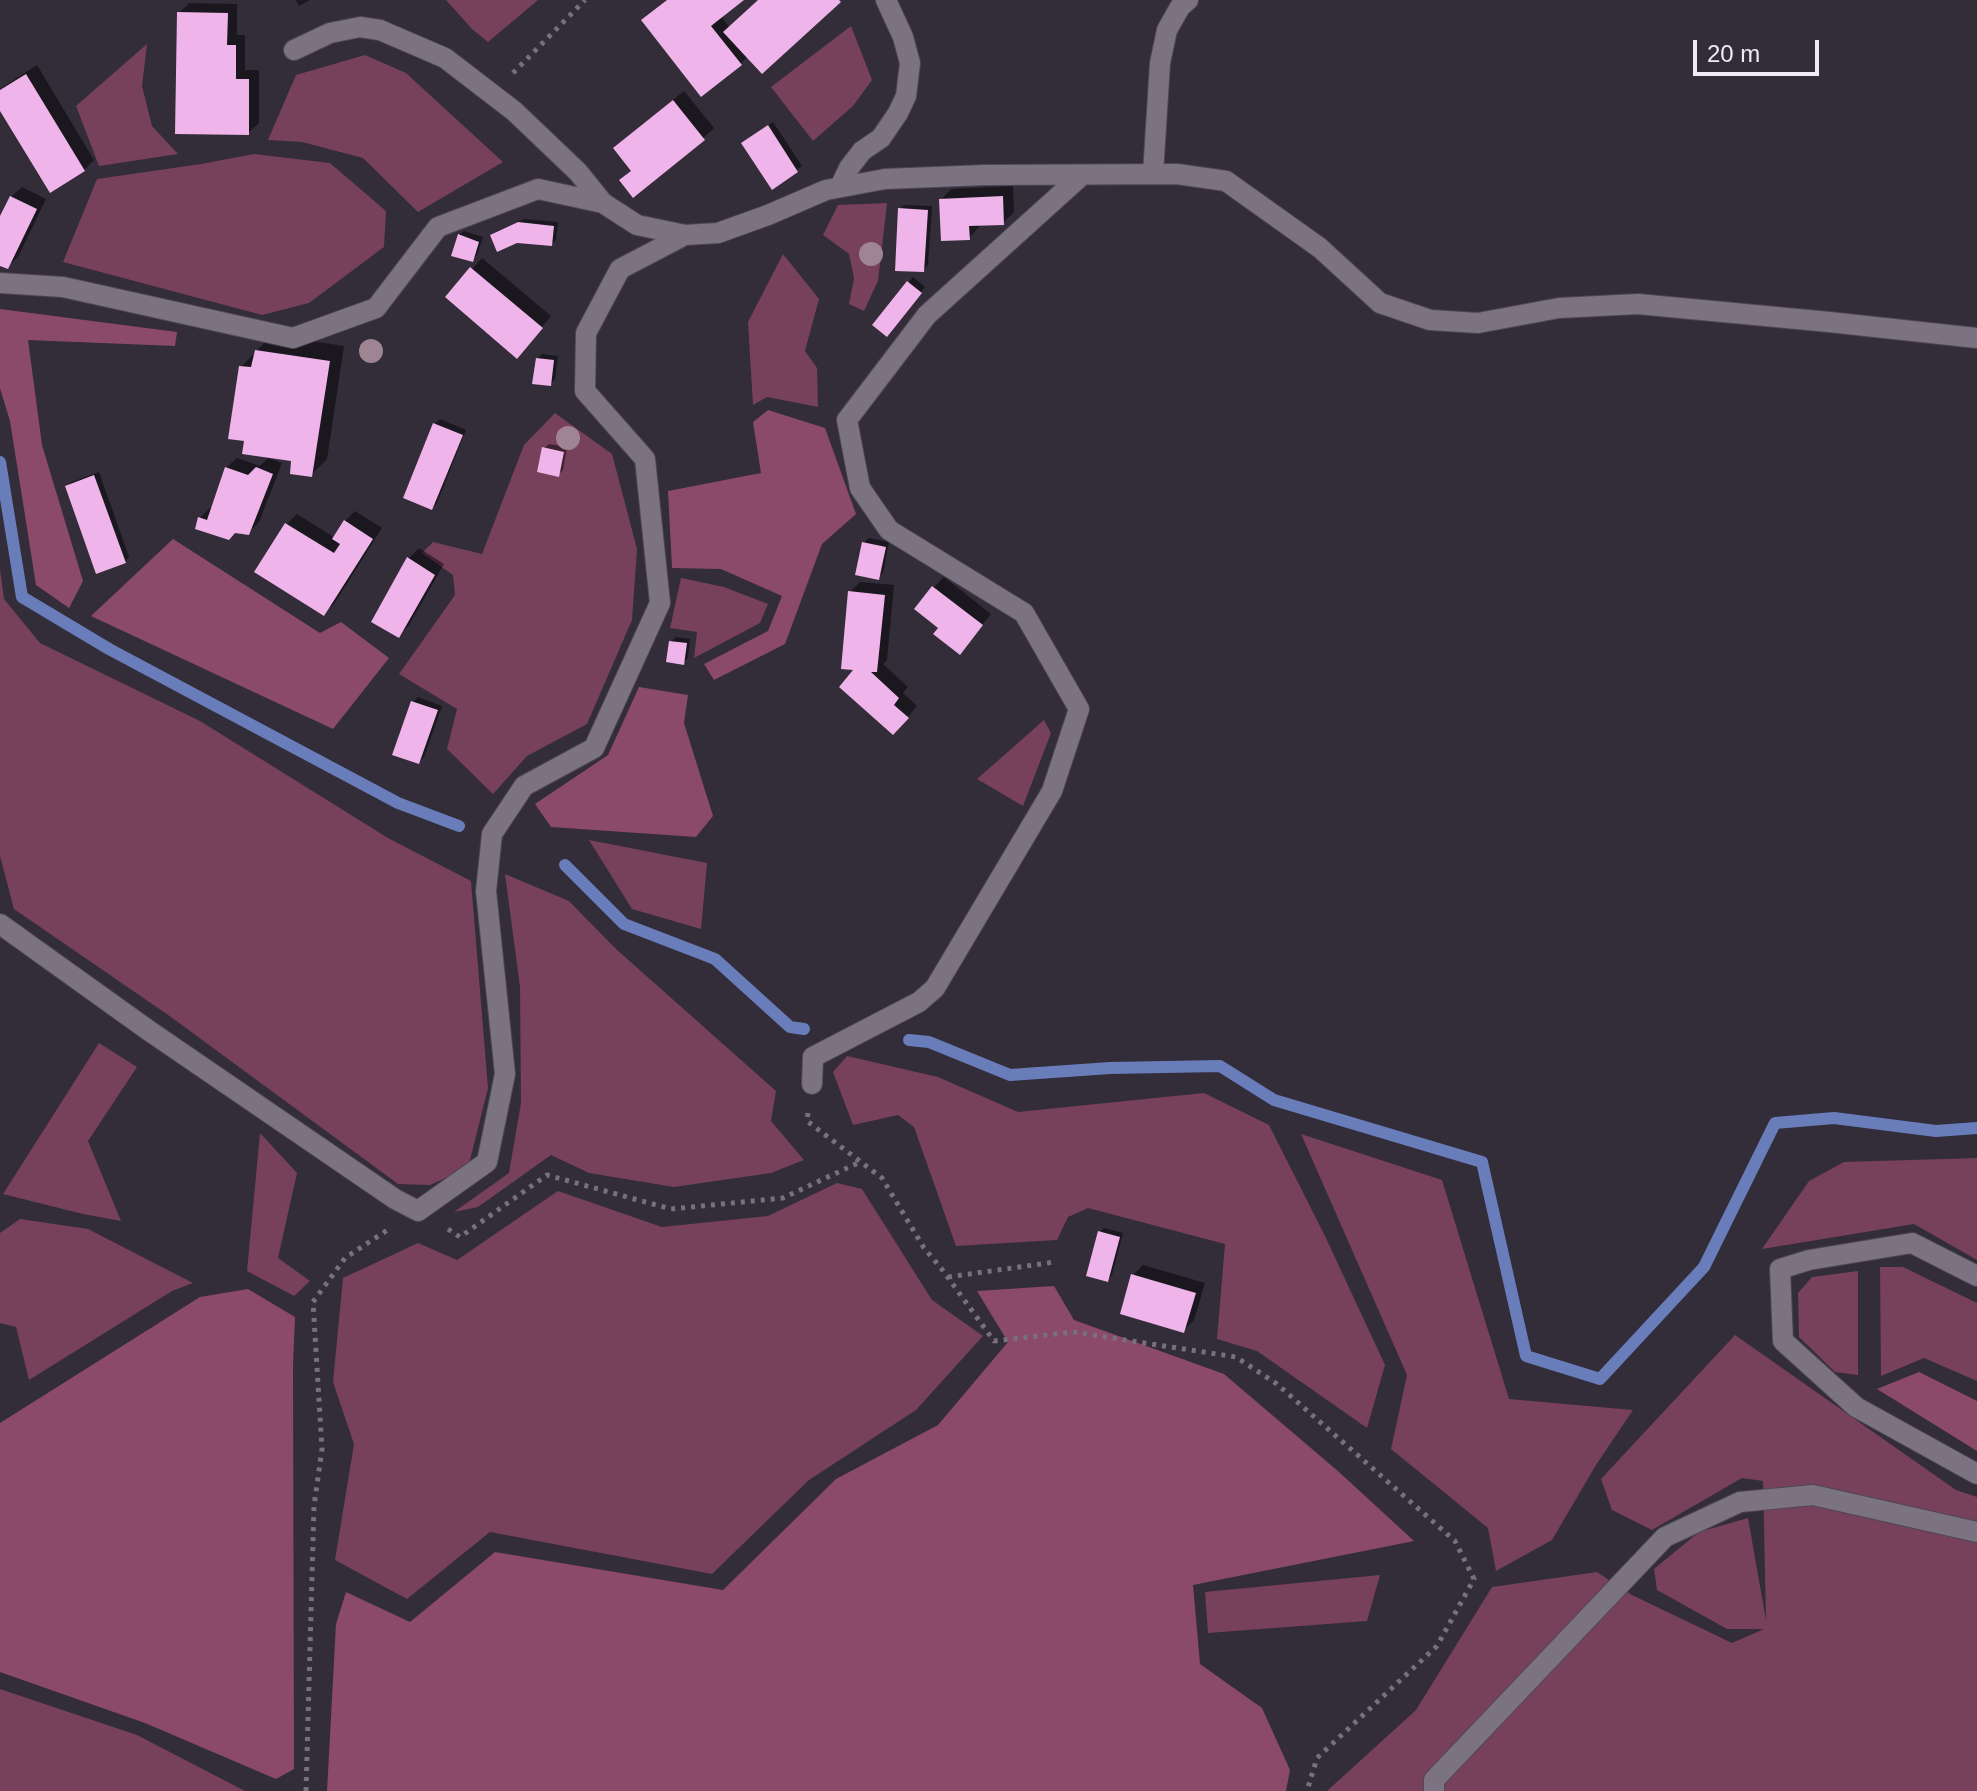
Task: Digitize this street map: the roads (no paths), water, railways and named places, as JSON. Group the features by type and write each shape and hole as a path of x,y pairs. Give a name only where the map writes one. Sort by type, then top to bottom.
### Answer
{"street":[{"path":"840,187 862,151 881,138 906,96 910,63 903,37 886,0"},
{"path":"1153,174 1160,63 1167,30 1180,7 1188,0"},
{"path":"294,50 330,33 360,27 380,30 445,58 514,111 578,172 603,203 637,225 685,235 718,233 826,190 885,179 1177,174 1226,181 1320,248 1380,303 1430,320 1478,323 1559,308 1638,304 1977,338"},
{"path":"812,1084 813,1057 919,1002 935,988 1052,791 1079,709 1024,613 889,530 860,488 847,420 927,315 1082,175"},
{"path":"0,283 63,287 293,338 376,308 438,227 538,189 603,203"},
{"path":"0,924 148,1030 395,1199 418,1211 487,1162 505,1074 486,891 492,834 524,786 594,748 660,603 645,459 585,391 586,333 620,269 685,235"},
{"path":"1977,1276 1912,1243 1809,1260 1780,1269 1783,1341 1856,1407 1977,1474"},
{"path":"1434,1791 1434,1780 1665,1537 1740,1502 1813,1495 1977,1532"}],"waterway":[{"path":"0,462 22,597 109,649 398,803 459,826"},
{"path":"565,865 624,924 715,959 790,1027 804,1029"},
{"path":"909,1040 929,1042 1010,1075 1110,1068 1220,1066 1274,1100 1482,1162 1526,1356 1600,1379 1704,1267 1775,1123 1834,1118 1936,1131 1977,1128"}]}
